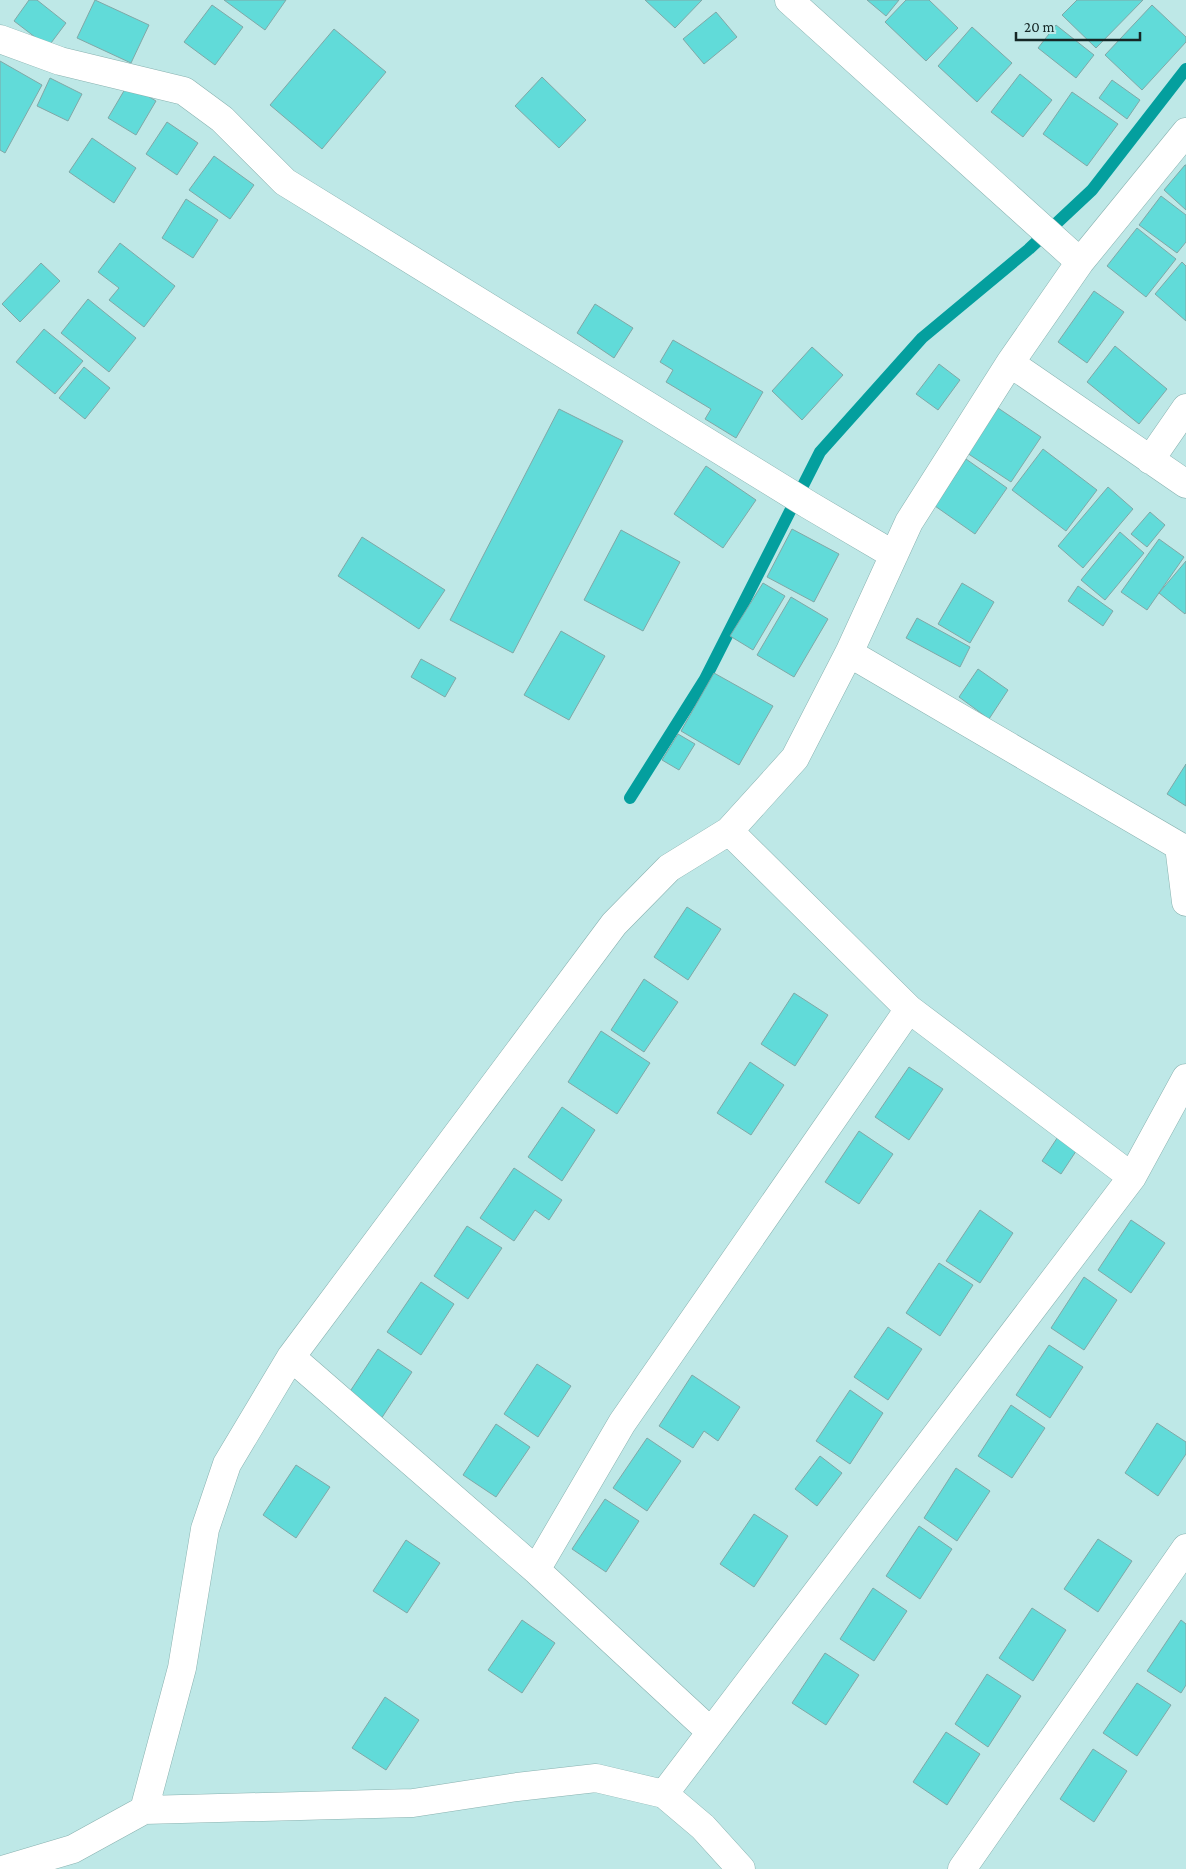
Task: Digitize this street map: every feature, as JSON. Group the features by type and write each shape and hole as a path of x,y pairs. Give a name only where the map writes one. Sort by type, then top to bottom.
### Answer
{"street":[{"path":"789,0 1080,262"},
{"path":"0,39 60,61 184,91 222,119 285,182 793,495 894,555"},
{"path":"144,1810 182,1668 205,1529 228,1464 291,1357 614,924 669,868 729,831 795,758 849,653 909,522 1010,363 1080,262 1186,132"},
{"path":"1010,363 1186,484"},
{"path":"1150,460 1186,408"},
{"path":"849,653 1182,849 1186,902"},
{"path":"729,831 909,1009 1132,1177"},
{"path":"536,1570 622,1423 909,1009"},
{"path":"664,1794 1132,1177 1186,1078"},
{"path":"291,1357 536,1570 711,1732"},
{"path":"962,1869 1186,1548"},
{"path":"6,1869 73,1848 144,1810 414,1803 517,1787 596,1778 664,1794 703,1827 741,1869"}],"building":[{"path":"29,0 37,0 66,23 48,47 14,21"},
{"path":"95,0 149,25 131,63 77,38"},
{"path":"224,0 286,0 265,30"},
{"path":"645,0 702,0 675,28"},
{"path":"867,0 899,0 886,16"},
{"path":"906,0 929,0 958,28 926,61 885,22"},
{"path":"1077,0 1143,0 1096,48 1062,15"},
{"path":"212,5 243,27 215,65 184,42"},
{"path":"1152,5 1186,37 1186,42 1142,90 1105,55"},
{"path":"716,12 737,37 704,64 683,39"},
{"path":"1056,25 1094,55 1076,78 1038,48"},
{"path":"972,27 1012,63 977,102 938,66"},
{"path":"334,29 386,72 322,149 270,105"},
{"path":"0,61 42,85 5,153 0,150"},
{"path":"1020,74 1052,100 1023,137 991,112"},
{"path":"542,77 586,120 559,148 515,106"},
{"path":"50,78 82,94 68,121 37,106"},
{"path":"1112,80 1140,100 1127,119 1099,98"},
{"path":"128,84 156,101 136,135 108,118"},
{"path":"1072,92 1118,124 1087,166 1043,134"},
{"path":"167,122 198,143 177,175 146,154"},
{"path":"92,138 136,168 114,203 69,172"},
{"path":"214,156 254,185 230,219 189,190"},
{"path":"1186,165 1186,210 1164,190"},
{"path":"1161,196 1186,215 1186,242 1177,253 1139,225"},
{"path":"186,199 218,220 193,258 162,238"},
{"path":"1137,228 1176,259 1146,297 1107,266"},
{"path":"120,243 175,286 144,327 109,300 119,288 98,272"},
{"path":"1182,262 1186,266 1186,321 1155,294"},
{"path":"41,263 60,281 20,322 2,304"},
{"path":"1094,291 1124,312 1087,363 1058,342"},
{"path":"88,299 136,338 109,372 61,333"},
{"path":"595,304 633,328 614,358 577,333"},
{"path":"44,329 83,361 55,394 16,362"},
{"path":"673,340 763,392 736,438 705,419 711,409 666,382 673,370 660,362"},
{"path":"1115,346 1167,389 1139,424 1087,382"},
{"path":"812,347 843,375 802,420 772,391"},
{"path":"939,364 960,380 938,410 916,394"},
{"path":"84,367 110,388 85,419 59,398"},
{"path":"998,408 1041,437 1011,482 967,453"},
{"path":"559,409 623,441 513,653 450,620"},
{"path":"1043,449 1097,490 1066,531 1012,490"},
{"path":"966,459 1007,488 975,534 935,506"},
{"path":"706,466 756,500 723,548 674,514"},
{"path":"1108,487 1133,509 1083,568 1058,546"},
{"path":"1150,512 1165,525 1147,547 1131,534"},
{"path":"792,529 839,554 814,602 767,577"},
{"path":"621,530 680,562 643,631 584,600"},
{"path":"1120,532 1144,553 1105,600 1081,580"},
{"path":"362,537 445,590 419,629 338,576"},
{"path":"1159,539 1184,557 1147,610 1121,592"},
{"path":"1186,561 1186,612 1185,614 1159,593"},
{"path":"763,583 785,596 753,650 730,636"},
{"path":"962,583 994,602 970,643 938,624"},
{"path":"1078,586 1113,611 1103,626 1068,601"},
{"path":"791,597 828,619 794,677 757,655"},
{"path":"917,618 970,647 960,667 906,638"},
{"path":"561,631 605,656 569,720 524,695"},
{"path":"421,659 456,678 445,697 411,677"},
{"path":"978,669 1008,690 989,719 959,697"},
{"path":"714,673 773,706 739,765 681,731"},
{"path":"678,734 695,744 679,770 662,760"},
{"path":"1186,764 1186,806 1167,794"},
{"path":"687,907 721,929 688,980 654,957"},
{"path":"644,979 678,1002 644,1052 611,1030"},
{"path":"794,993 828,1015 795,1066 761,1044"},
{"path":"601,1031 650,1063 617,1114 568,1082"},
{"path":"750,1062 784,1085 751,1135 717,1113"},
{"path":"909,1067 943,1089 909,1140 875,1117"},
{"path":"562,1107 595,1130 562,1181 528,1157"},
{"path":"1071,1117 1090,1130 1061,1174 1042,1161"},
{"path":"859,1131 893,1154 859,1204 825,1182"},
{"path":"514,1168 562,1200 549,1220 535,1210 514,1241 480,1218"},
{"path":"980,1210 1013,1233 980,1283 946,1261"},
{"path":"1131,1220 1165,1243 1131,1293 1098,1270"},
{"path":"467,1226 502,1248 468,1299 434,1276"},
{"path":"939,1263 973,1285 940,1336 906,1313"},
{"path":"1084,1277 1117,1300 1084,1350 1051,1328"},
{"path":"421,1282 454,1304 421,1355 387,1332"},
{"path":"888,1327 922,1349 888,1400 854,1377"},
{"path":"1049,1345 1083,1367 1050,1418 1016,1395"},
{"path":"378,1349 412,1372 379,1422 345,1399"},
{"path":"537,1364 571,1386 538,1437 504,1414"},
{"path":"692,1375 740,1407 718,1441 704,1431 693,1448 659,1426"},
{"path":"850,1390 883,1413 850,1464 816,1441"},
{"path":"1011,1405 1045,1428 1012,1478 978,1456"},
{"path":"1157,1423 1186,1442 1186,1454 1158,1496 1125,1473"},
{"path":"496,1424 530,1447 496,1497 463,1475"},
{"path":"647,1438 681,1461 647,1511 613,1488"},
{"path":"820,1456 842,1473 817,1506 795,1489"},
{"path":"296,1465 330,1487 296,1538 263,1515"},
{"path":"956,1468 990,1491 957,1541 924,1518"},
{"path":"605,1499 639,1521 606,1572 572,1549"},
{"path":"754,1514 788,1536 754,1587 720,1564"},
{"path":"919,1526 952,1549 920,1599 886,1576"},
{"path":"1098,1539 1132,1561 1098,1612 1064,1589"},
{"path":"406,1540 440,1563 407,1613 373,1591"},
{"path":"873,1588 907,1611 874,1661 840,1639"},
{"path":"1032,1608 1066,1630 1033,1681 999,1658"},
{"path":"522,1620 555,1643 522,1693 488,1670"},
{"path":"1181,1620 1186,1624 1186,1685 1181,1693 1147,1671"},
{"path":"825,1653 859,1675 826,1725 792,1703"},
{"path":"987,1674 1021,1696 988,1747 955,1724"},
{"path":"1137,1683 1171,1705 1137,1756 1103,1733"},
{"path":"385,1697 419,1720 386,1770 352,1748"},
{"path":"946,1732 980,1754 947,1805 913,1782"},
{"path":"1093,1749 1127,1771 1094,1822 1060,1799"}],"waterway":[{"path":"630,798 705,679 820,452 922,338 1029,249 1092,190 1186,69"}]}
